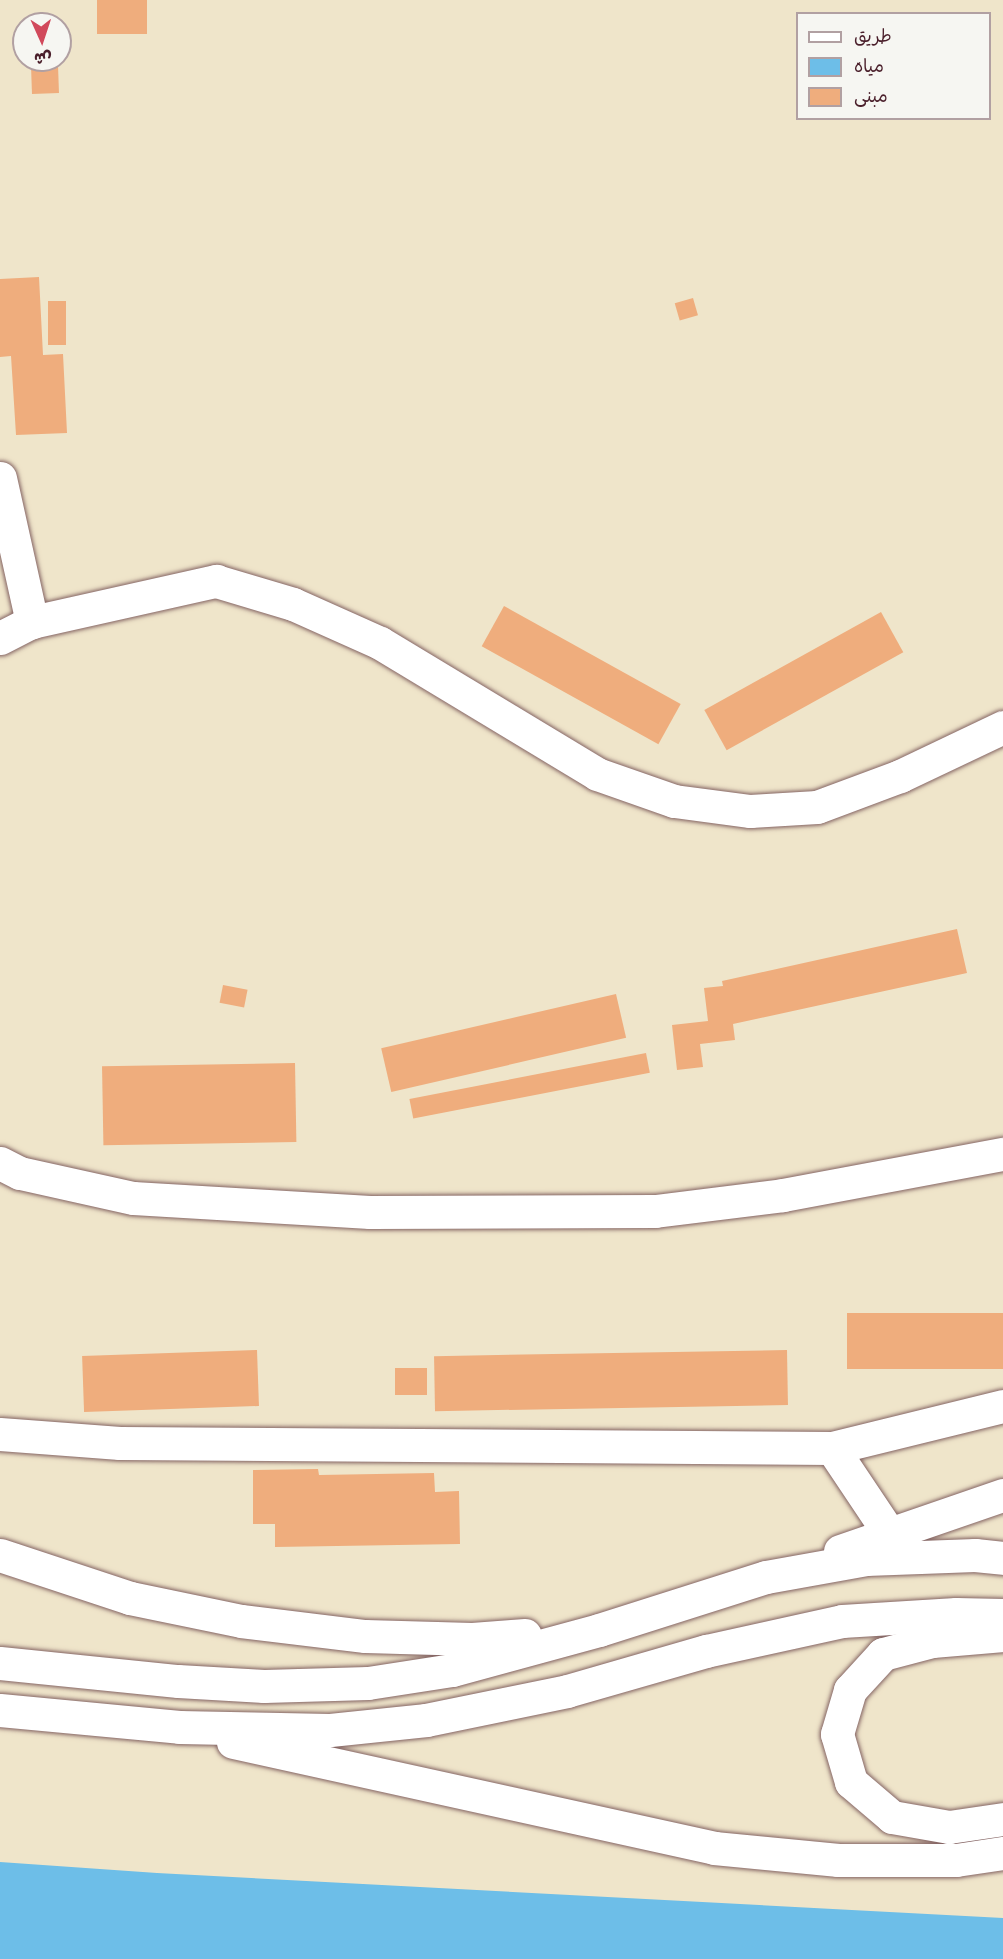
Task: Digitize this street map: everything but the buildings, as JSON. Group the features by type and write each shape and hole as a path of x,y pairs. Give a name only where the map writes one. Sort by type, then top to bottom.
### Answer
{"main road":[{"path":"0,478 32,622"},
{"path":"0,638 32,622 216,581 293,604 380,643 597,774 674,801 750,811 816,807 900,776 1003,727"},
{"path":"0,1162 20,1173 132,1198 370,1212 655,1211 783,1195 1003,1155"},
{"path":"0,1434 120,1443 832,1448 1003,1406"},
{"path":"832,1448 890,1533"},
{"path":"0,1663 178,1681 264,1686 368,1683 452,1670 599,1630 766,1577 1003,1495"},
{"path":"0,1555 130,1598 241,1621 376,1637 472,1638 599,1630"},
{"path":"766,1577 866,1559 975,1555 1003,1557"},
{"path":"0,1710 179,1727 330,1730 426,1720 567,1691 706,1651 842,1621 956,1614 1003,1615"},
{"path":"1003,1635 932,1641 883,1654 850,1690 837,1734 851,1782 892,1817 949,1827 1003,1819"},
{"path":"179,1727 261,1749 375,1771 714,1848 838,1860 956,1860 1003,1853"}],"water":[{"path":"0,1862 157,1873 1003,1918 1003,1959 0,1959"}]}
